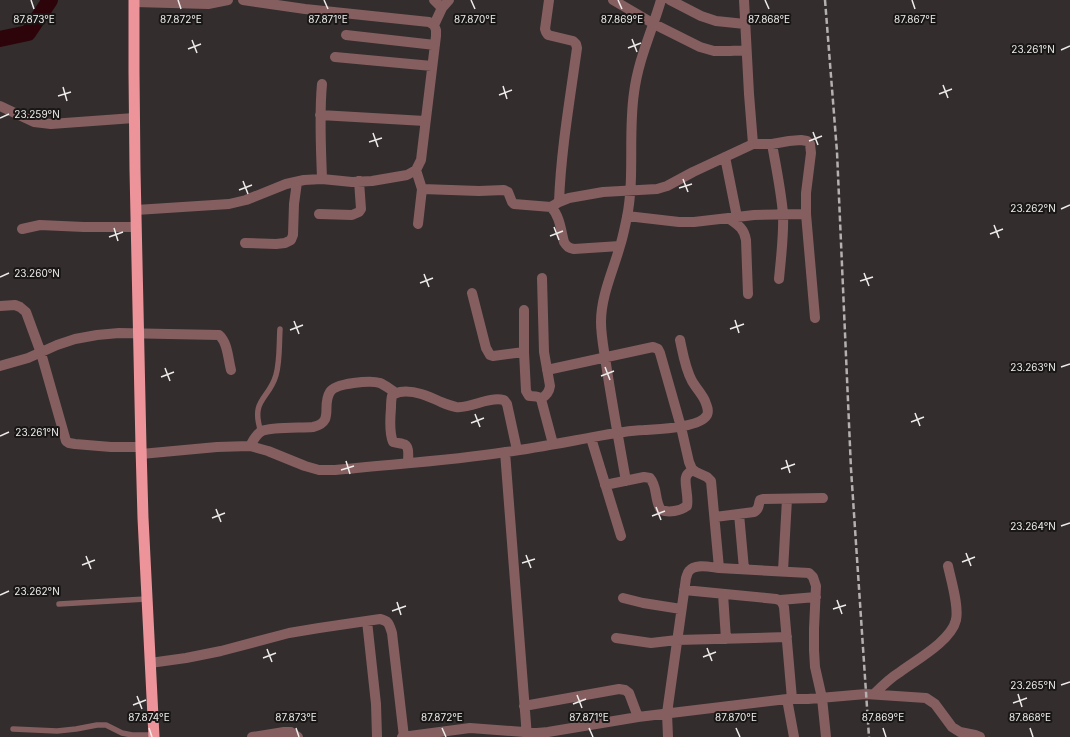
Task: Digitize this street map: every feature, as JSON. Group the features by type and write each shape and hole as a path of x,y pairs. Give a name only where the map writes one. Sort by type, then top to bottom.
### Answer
{"highway":[{"path":"134,1 134,118 143,526 154,736"}],"street":[{"path":"134,1 208,4 228,0"},
{"path":"136,210 229,204 246,200 286,184 304,180 322,179 352,182 372,181 407,175 416,170 421,160 435,45 436,30 434,25 428,22 305,9 243,0"},
{"path":"434,0 445,4 434,25"},
{"path":"549,0 545,29 546,32 548,35 573,41 577,48 555,204 555,210 558,216 564,242 566,246 574,249 620,246"},
{"path":"613,0 654,24 700,47 714,51 746,50"},
{"path":"626,481 605,357 601,322 603,303 609,278 620,246 627,216 630,191 633,93 643,50 662,0"},
{"path":"670,0 700,16 716,21 745,24"},
{"path":"744,0 753,144"},
{"path":"346,35 435,45"},
{"path":"335,58 432,66"},
{"path":"322,84 320,104 322,179"},
{"path":"0,106 34,122 51,124 134,118"},
{"path":"320,115 425,121"},
{"path":"422,189 479,191 504,190 508,192 514,204 555,204 569,198 603,192 657,189 667,186 753,144 772,144 789,140 807,141 810,144 811,153 806,193 806,214 815,318"},
{"path":"772,144 780,187 782,214 783,235 779,278"},
{"path":"725,157 732,217 745,233 748,294"},
{"path":"416,170 422,189 418,224"},
{"path":"319,214 352,215 359,212 361,209 359,181"},
{"path":"245,243 276,244 285,243 291,240 293,235 294,204 297,182"},
{"path":"627,216 679,222 694,222 732,217 806,214"},
{"path":"22,229 40,225 136,227"},
{"path":"540,399 547,394 550,386 544,352 542,278"},
{"path":"472,293 486,348 490,355 493,356 524,352"},
{"path":"0,306 15,305 26,312 41,353 64,436 66,441 69,443 141,450 250,446 320,470 334,470 505,452 591,438 618,432 681,427 696,423 705,419 708,414 708,407 687,371 680,340"},
{"path":"524,310 526,391 529,396 538,397 540,399 553,444"},
{"path":"0,366 17,362 41,353 56,345 75,339 119,333 219,335 225,344 231,370"},
{"path":"547,370 586,360 653,347 658,348 681,427 689,462 693,470 712,481 719,568"},
{"path":"250,446 261,432 269,429 313,427 320,425 324,422 330,390 335,387 373,381 381,383 396,393"},
{"path":"408,462 408,447 406,445 393,442 390,426 392,397 396,393 406,391 429,396 457,407 494,399 504,400 507,404 517,450"},
{"path":"591,438 621,536"},
{"path":"505,452 526,735"},
{"path":"605,485 644,477 650,478 655,488 658,506 661,510 668,512 683,509 687,506 688,497 685,478 687,474 693,470"},
{"path":"715,517 754,512 759,507 760,500 763,499 823,498"},
{"path":"783,572 787,499"},
{"path":"739,514 744,570"},
{"path":"668,737 667,714 686,578 692,568 707,566 809,574 813,577 815,581 816,597 814,650 822,698 826,737"},
{"path":"874,694 895,675 936,646 954,627 956,619 955,592 948,566"},
{"path":"684,590 780,600 816,597"},
{"path":"723,594 726,639"},
{"path":"623,598 681,609"},
{"path":"780,600 784,607 794,737"},
{"path":"150,663 221,651 288,633 380,619 386,620 392,633 403,737 470,728 526,735 607,721 790,699 874,694 926,698 935,704 952,727 960,732 980,737"},
{"path":"367,621 376,704 377,737"},
{"path":"616,638 651,643 677,640 787,637"},
{"path":"524,706 619,689 625,690 628,693 638,717"},
{"path":"252,737 284,732 291,732 296,736"}],"lane":[{"path":"261,432 258,423 258,412 260,403 276,376 280,329"},
{"path":"59,604 146,599"},
{"path":"13,729 57,731 76,729 97,724 106,725 122,733 154,736"}],"waterway":[{"path":"0,39 28,33 50,0"}],"railway":[{"path":"825,0 837,152 851,469 869,737"}]}
